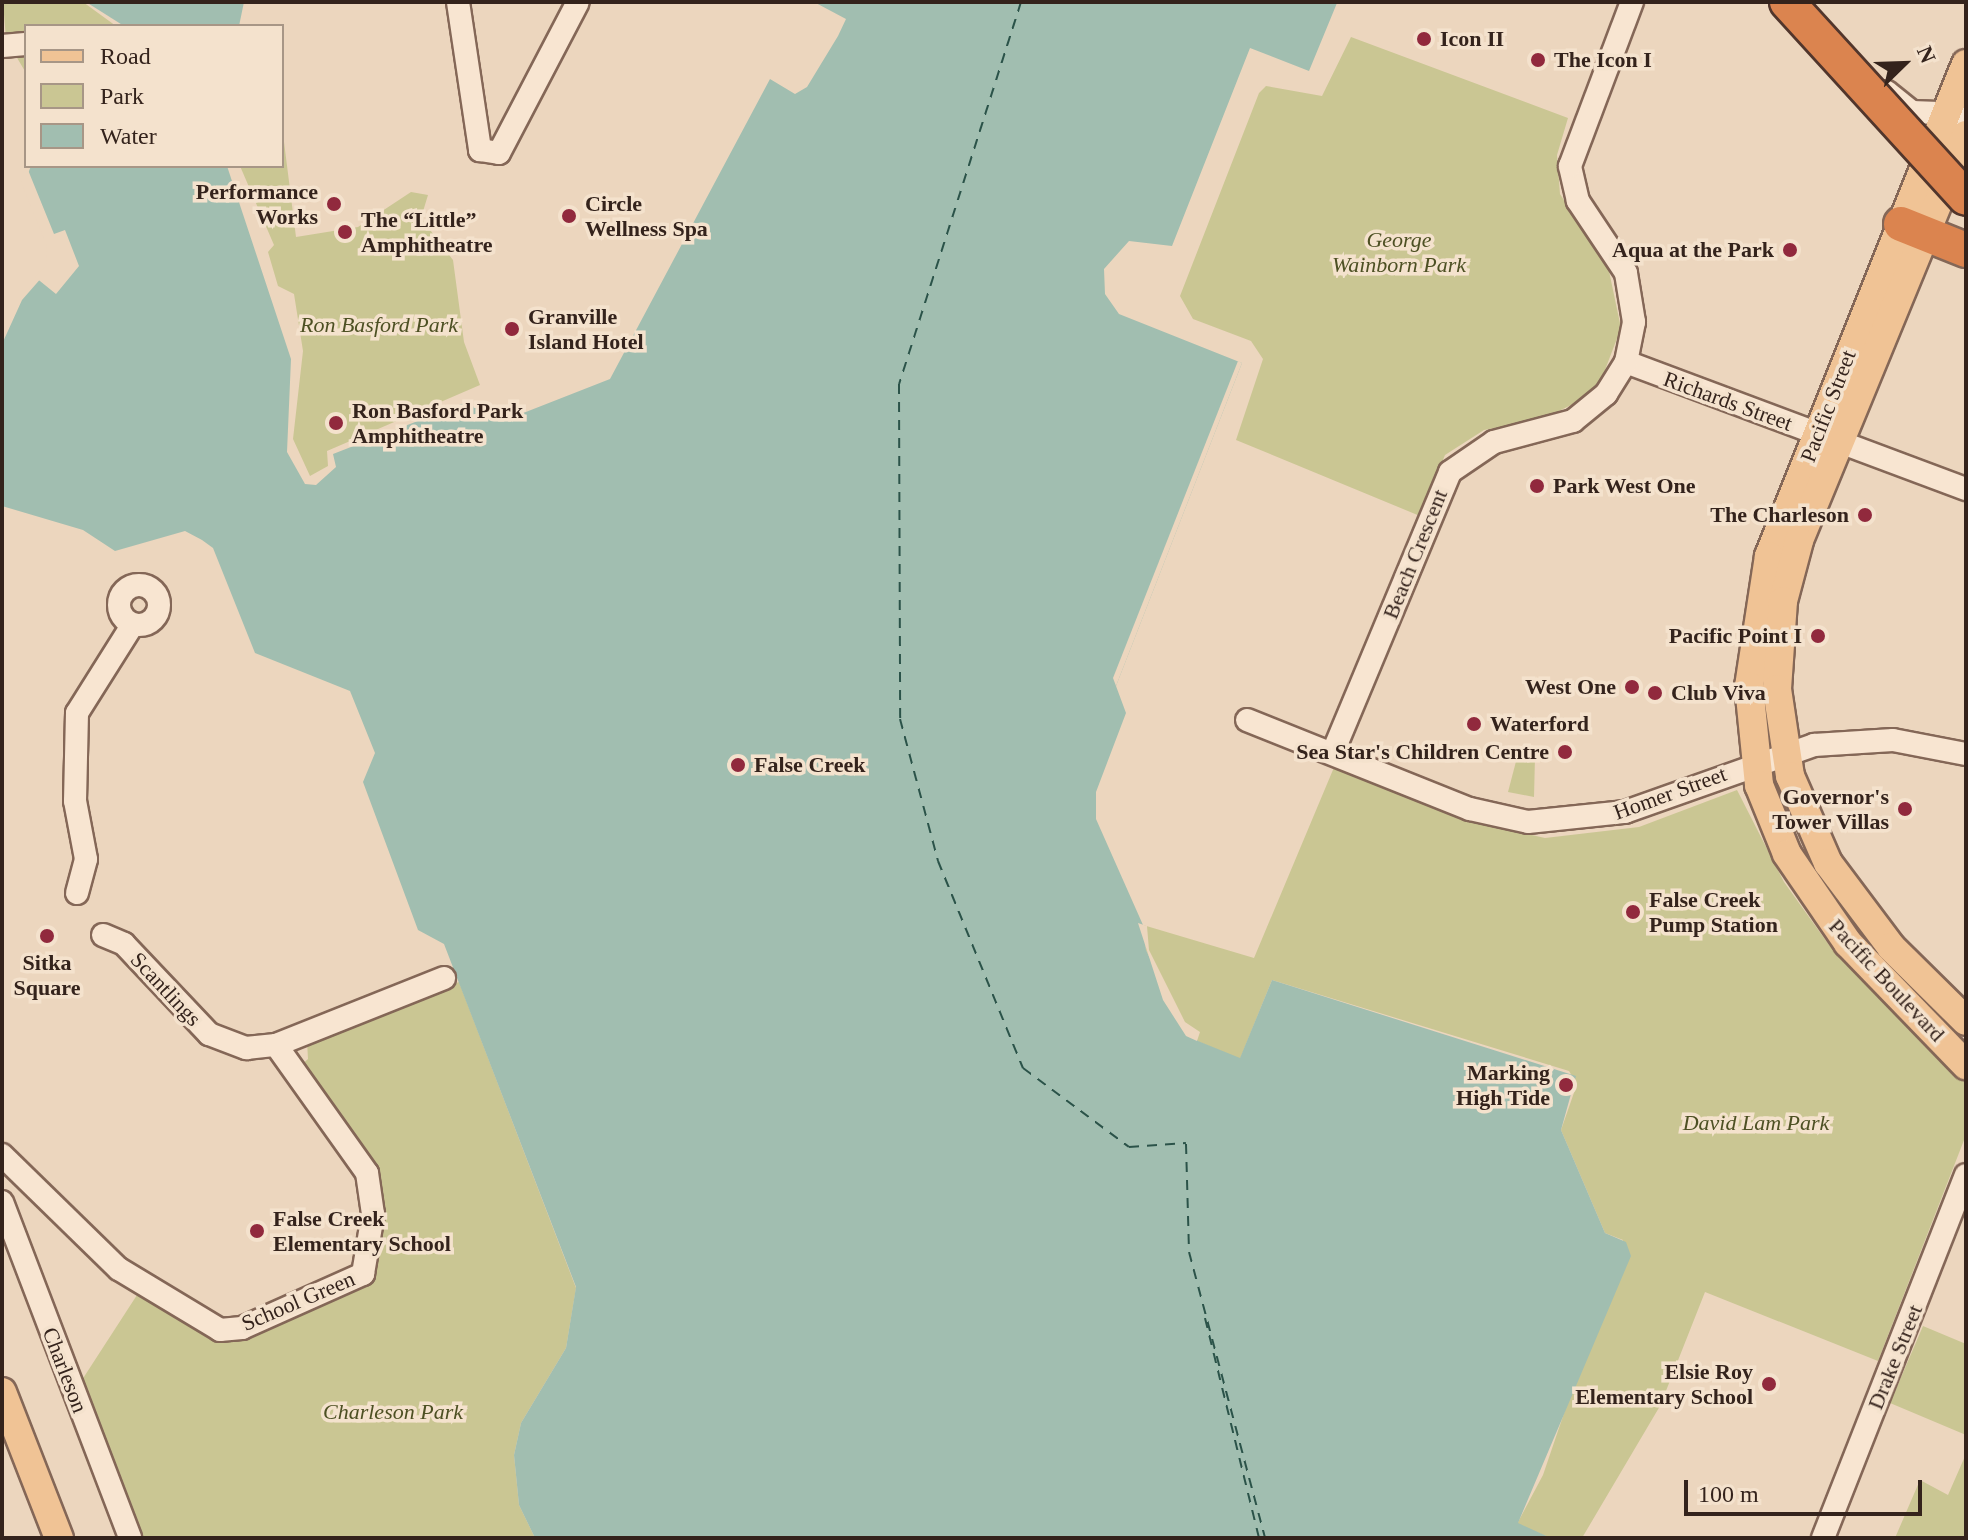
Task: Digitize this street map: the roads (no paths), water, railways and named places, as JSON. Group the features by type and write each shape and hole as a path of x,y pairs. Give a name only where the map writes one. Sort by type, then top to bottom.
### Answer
{"highway":[{"path":"1787,2 1966,198"},
{"path":"1912,228 1966,250"}],"main road":[{"name":"Pacific Street","path":"1756,762 1749,686 1761,591 1828,437 1958,113 1966,64"},
{"name":"Pacific Street","path":"1912,228 1966,135"},
{"name":"Pacific Street","path":"1785,752 1777,689 1783,601 1828,437"},
{"name":"Pacific Boulevard","path":"1785,752 1810,826 1844,889 1966,1021"},
{"name":"Pacific Boulevard","path":"1756,762 1769,813 1813,898 1966,1065"},
{"path":"3,1396 59,1538"}],"street":[{"path":"458,2 480,150 499,153 578,2"},
{"name":"Beach Crescent","path":"1333,752 1450,472 1494,442 1573,421 1606,394 1626,362 1634,322 1626,273 1578,201 1570,166 1632,2"},
{"path":"1805,2 1896,102 1912,112 1958,113"},
{"path":"2,46 24,44"},
{"name":"Richards Street","path":"1626,362 1966,489"},
{"path":"77,893 86,859 75,801 77,713 133,624"},
{"name":"Homer Street","path":"1247,720 1470,809 1528,822 1625,812 1785,752 1879,740 1966,754"},
{"name":"Scantlings","path":"103,935 124,944 218,1040 276,1045"},
{"path":"276,1045 444,978"},
{"name":"School Green","path":"4,1168 135,1277 220,1330 242,1328 363,1274 373,1188 276,1045"},
{"name":"Drake Street","path":"1823,1538 1966,1175"},
{"name":"Charleson","path":"2,1202 130,1538"}],"water":[{"path":"86,2 244,2 239,24 121,24"},
{"name":"False Creek","path":"814,2 1337,3 1309,71 1250,48 1172,246 1129,241 1104,269 1105,294 1119,314 1242,363 1116,686 1126,713 1096,792 1096,819 1143,925 1146,950 1182,1024 1198,1041 1240,1058 1272,980 1576,1076 1561,1130 1605,1233 1626,1242 1631,1256 1518,1523 1551,1538 535,1538 519,1505 514,1455 521,1423 566,1348 576,1287 444,944 418,930 363,782 375,753 350,691 255,653 213,548 202,540 185,531 115,551 83,530 2,506 2,344 22,300 50,268 51,245 25,181 30,168 228,168 291,359 287,452 305,484 316,485 336,467 333,454 464,403 508,419 610,379 770,79 795,94 807,87 846,19"}],"place":[{"name":"Icon II","path":"1424,39"},
{"name":"The Icon I","path":"1538,60"},
{"name":"Performance Works","path":"334,204"},
{"name":"Circle Wellness Spa","path":"569,216"},
{"name":"The “Little” Amphitheatre","path":"345,232"},
{"name":"Aqua at the Park","path":"1790,250"},
{"name":"Granville Island Hotel","path":"512,329"},
{"name":"Ron Basford Park Amphitheatre","path":"336,423"},
{"name":"Park West One","path":"1537,486"},
{"name":"The Charleson","path":"1865,515"},
{"name":"Pacific Point I","path":"1818,636"},
{"name":"West One","path":"1632,687"},
{"name":"Club Viva","path":"1655,693"},
{"name":"Waterford","path":"1474,724"},
{"name":"Sea Star's Children Centre","path":"1565,752"},
{"name":"False Creek","path":"738,765"},
{"name":"Governor's Tower Villas","path":"1905,809"},
{"name":"False Creek Pump Station","path":"1633,912"},
{"name":"Sitka Square","path":"47,936"},
{"name":"Marking High Tide","path":"1566,1085"},
{"name":"False Creek Elementary School","path":"257,1231"},
{"name":"Elsie Roy Elementary School","path":"1769,1384"}],"park label":[{"name":"George Wainborn Park","path":"1399,252"},
{"name":"Ron Basford Park","path":"379,325"},
{"name":"David Lam Park","path":"1756,1123"},
{"name":"Charleson Park","path":"393,1412"}]}
